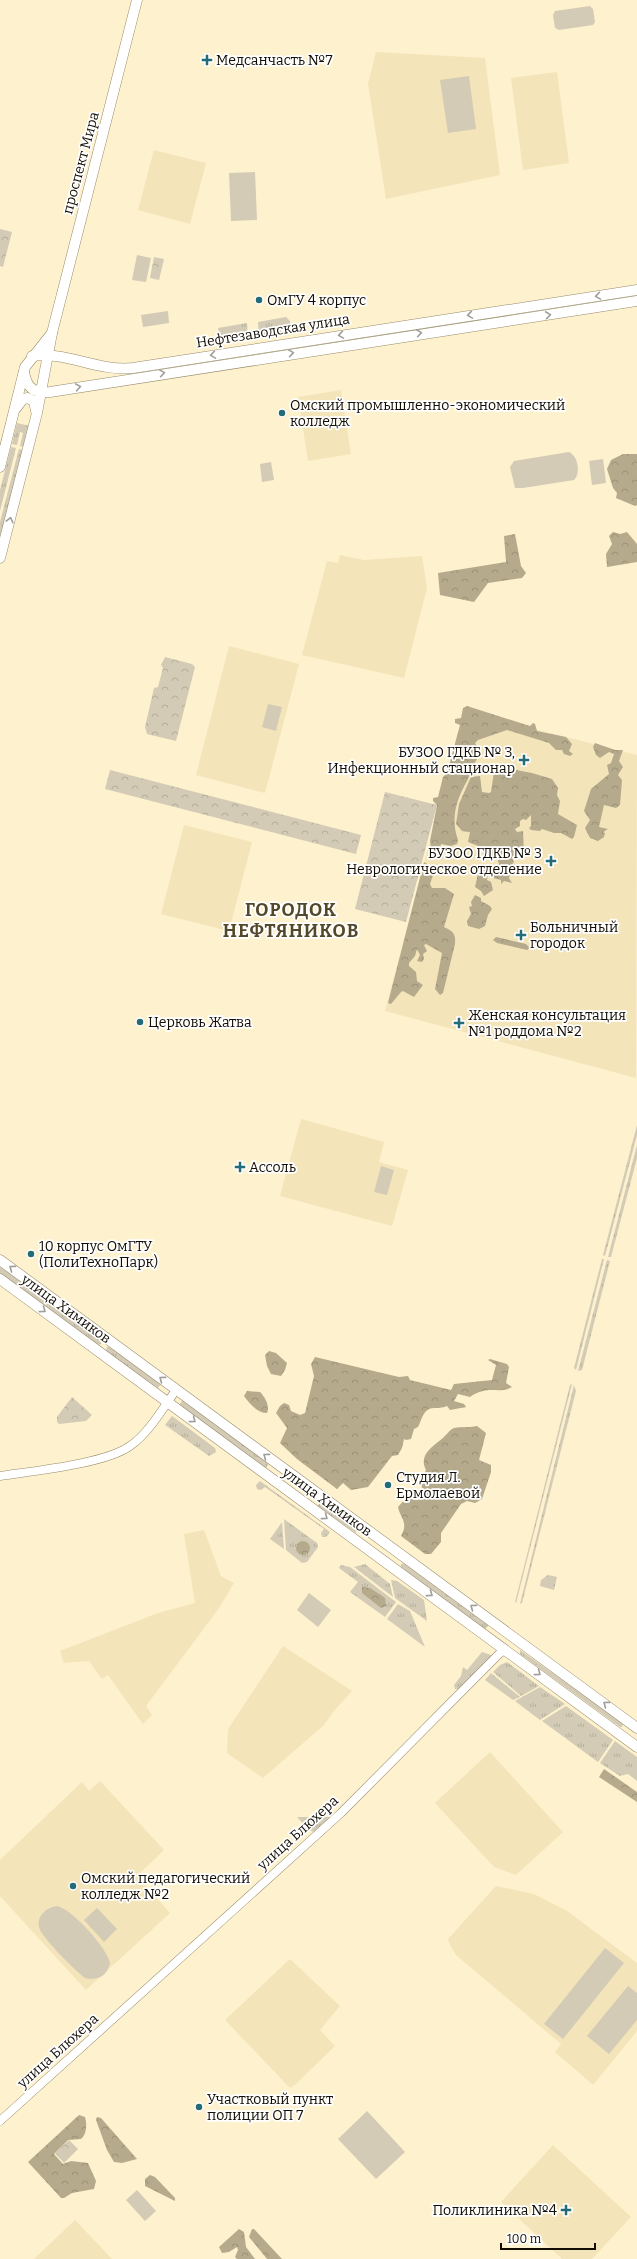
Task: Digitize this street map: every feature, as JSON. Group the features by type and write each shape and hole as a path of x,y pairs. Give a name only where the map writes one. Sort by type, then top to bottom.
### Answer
{"main road":[{"name":"проспект Мира","path":"0,558 36,413 52,333 137,0"},
{"name":"Нефтезаводская улица","path":"32,356 48,355 115,367 133,368 637,290"},
{"name":"Нефтезаводская улица","path":"40,392 637,301"},
{"name":"проспект Мира","path":"0,467 24,372 32,356 52,333"},
{"path":"24,372 29,387 40,392"},
{"path":"15,408 23,399 32,399 36,407 36,413"},
{"name":"улица Химиков","path":"0,1260 637,1728"},
{"name":"улица Химиков","path":"0,1279 168,1401 502,1649 636,1745"},
{"path":"99,1351 108,1338"},
{"path":"302,1501 311,1488"},
{"path":"386,1562 395,1549"}],"street":[{"path":"0,1476 95,1460 122,1452 142,1435 176,1390"},
{"name":"улица Блюхера","path":"0,2122 341,1814 502,1649"}],"shaded area":[{"path":"376,52 485,58 500,175 386,199 368,84"},
{"path":"557,72 569,163 523,170 511,78"},
{"path":"154,150 206,163 190,224 138,210"},
{"path":"341,390 351,454 308,461 298,397"},
{"path":"340,555 364,560 422,556 427,588 404,678 302,655 327,561 338,563"},
{"path":"229,646 299,664 265,793 196,775"},
{"name":"Больничный городок","path":"464,711 637,755 636,1078 385,1011"},
{"path":"184,825 252,842 229,931 161,914"},
{"path":"301,1119 384,1142 379,1162 408,1170 392,1226 280,1196"},
{"path":"204,1530 221,1576 234,1583 219,1608 146,1706 152,1715 143,1724 108,1675 102,1679 89,1661 64,1663 60,1651 158,1613 195,1603 184,1534"},
{"path":"283,1646 352,1691 333,1712 324,1725 263,1778 227,1753 228,1729"},
{"path":"490,1752 563,1832 516,1875 494,1867 435,1803"},
{"name":"Омский педагогический колледж №2","path":"100,1781 164,1850 137,1876 170,1913 86,1990 0,1896 0,1860 82,1782 89,1791"},
{"path":"496,1886 534,1894 567,1911 637,1963 637,2031 593,2085 555,2052 561,2044 456,1955 450,1945 448,1939"},
{"path":"290,1959 340,2006 320,2030 335,2046 290,2088 225,2020"},
{"name":"Поликлиника №4","path":"553,2145 631,2217 592,2259 562,2259 501,2202"},
{"path":"75,2220 112,2259 34,2259"}],"green space":[{"path":"590,6 593,9 595,22 593,25 559,30 555,28 553,15 555,11"},
{"path":"469,76 476,129 448,133 440,80"},
{"path":"255,172 257,220 231,221 229,173"},
{"path":"0,229 12,232 3,267 0,266"},
{"path":"137,255 151,258 146,282 132,280"},
{"path":"154,257 164,259 159,280 150,278"},
{"path":"168,311 169,323 143,327 141,315"},
{"path":"286,317 290,321 291,330 259,336 258,322"},
{"path":"247,323 248,338 221,342 218,328"},
{"path":"17,423 30,426 24,447 20,446 23,433 20,432 17,445 12,444"},
{"path":"11,447 16,448 0,511 0,490"},
{"path":"19,449 24,450 0,542 0,522"},
{"path":"569,452 575,457 578,465 574,480 515,488 510,467 514,461"},
{"path":"623,454 637,454 637,505 635,506 616,498 617,493 613,488 607,469 611,460"},
{"path":"603,459 606,483 592,485 589,461"},
{"path":"271,462 274,480 262,482 260,464"},
{"path":"613,532 620,534 627,532 637,544 637,562 607,567 606,554 612,544 609,536"},
{"path":"515,534 521,566 526,573 522,578 488,583 474,602 440,595 438,573 506,562 504,536"},
{"path":"165,657 192,664 195,667 176,741 147,734 145,727 154,688 158,687 163,668 161,665"},
{"path":"268,704 282,707 276,731 262,727"},
{"path":"467,706 530,726 533,723 535,724 537,731 566,737 572,744 569,751 573,754 570,756 564,754 562,750 556,750 549,743 507,730 478,740 475,743 478,748 475,754 477,759 474,764 476,766 471,771 455,811 455,825 458,840 457,844 451,846 441,844 439,852 431,847 430,841 437,805 433,801 433,798 438,797 443,777 447,773 460,725 455,723 455,719 461,718 463,708"},
{"path":"595,743 615,750 623,750 619,761 623,767 618,775 622,780 620,805 616,808 604,805 599,827 608,829 603,832 605,833 604,837 598,841 590,838 585,828 590,820 584,811 591,789 609,774 607,765 611,763 614,754 609,752 600,758 596,755 593,747"},
{"path":"511,769 552,779 558,788 557,795 560,801 558,814 577,825 574,837 572,839 561,833 554,833 542,829 540,831 531,830 529,828 531,826 531,815 526,820 523,819 520,821 520,826 515,829 517,832 523,831 524,854 521,857 514,856 512,858 514,862 507,871 511,871 509,878 512,883 504,881 501,884 501,880 493,878 499,864 496,854 488,857 483,854 486,849 468,842 470,832 462,831 456,824 459,804 471,777 480,776 482,792 489,793 491,792 494,772 505,772"},
{"path":"110,770 361,835 356,854 105,789"},
{"path":"385,792 437,805 406,922 355,909"},
{"path":"424,862 435,869 430,884 432,888 445,888 454,894 444,927 453,933 455,944 443,993 440,995 435,989 442,953 426,944 424,945 427,951 423,954 424,959 422,962 417,961 420,955 417,949 415,956 409,963 409,966 416,972 417,981 423,985 414,997 403,991 391,1004 388,1003"},
{"path":"484,864 488,865 487,880 491,882 493,890 484,896 481,891 475,887 478,874 482,872"},
{"path":"475,895 481,898 481,901 490,906 492,909 488,915 485,926 479,929 468,926 467,921 471,914 469,907 472,906 471,902"},
{"path":"496,937 526,944 530,948 527,950 497,943 493,940"},
{"path":"637,1125 637,1135 605,1256 603,1255"},
{"path":"637,1145 637,1158 611,1257 608,1257"},
{"path":"381,1166 394,1170 387,1195 374,1192"},
{"path":"602,1259 604,1259 576,1370 574,1368"},
{"path":"607,1260 610,1261 582,1370 578,1371"},
{"path":"0,1266 101,1340 101,1344 97,1345 0,1274"},
{"path":"107,1347 110,1347 161,1384 158,1388 106,1351"},
{"path":"269,1351 276,1353 287,1363 281,1376 271,1374 267,1366 265,1355"},
{"path":"315,1357 399,1377 408,1376 410,1380 451,1390 454,1384 492,1380 496,1365 488,1360 490,1359 507,1364 509,1367 506,1383 512,1387 502,1390 483,1391 470,1397 458,1394 454,1401 464,1404 466,1407 450,1410 447,1406 427,1410 418,1427 414,1429 411,1439 404,1439 402,1448 398,1455 392,1456 368,1487 351,1490 343,1483 337,1489 297,1459 280,1443 287,1428 276,1413 280,1406 284,1403 289,1405 291,1411 300,1415 305,1413 314,1376 311,1364"},
{"path":"572,1384 516,1603 515,1602 570,1385"},
{"path":"574,1385 576,1391 522,1603 520,1604"},
{"path":"247,1391 260,1392 264,1396 268,1407 267,1413 263,1413 251,1404 244,1396"},
{"path":"72,1397 92,1415 86,1421 59,1424 57,1422 57,1417"},
{"path":"183,1400 269,1463 266,1468 179,1405"},
{"path":"172,1416 215,1448 216,1452 209,1456 165,1425"},
{"path":"477,1426 486,1433 479,1460 491,1465 491,1472 482,1499 475,1503 467,1501 461,1504 441,1533 441,1542 431,1554 425,1554 401,1536 404,1524 398,1507 406,1498 418,1500 422,1498 424,1492 420,1483 426,1470 424,1460 428,1451 452,1429"},
{"path":"260,1481 330,1532 326,1537 322,1537 321,1533 324,1529 265,1487 261,1490 257,1489 256,1485"},
{"path":"321,1502 357,1528 356,1533 317,1506"},
{"path":"284,1519 317,1543 318,1547 307,1562 302,1563 286,1550"},
{"path":"282,1522 284,1549 270,1539"},
{"path":"300,1541 306,1541 310,1545 310,1551 306,1555 300,1555 296,1551 296,1545"},
{"path":"405,1563 489,1624 485,1630 401,1567 401,1564"},
{"path":"365,1564 390,1584 393,1597 354,1567"},
{"path":"341,1565 350,1567 396,1602 385,1617 350,1592 358,1582 339,1568"},
{"path":"548,1575 557,1577 554,1590 540,1586 541,1580"},
{"path":"391,1580 397,1581 424,1600 427,1621 395,1598"},
{"path":"362,1587 370,1588 385,1598 386,1606 381,1608 362,1593"},
{"path":"309,1593 331,1610 318,1627 297,1610"},
{"path":"398,1604 410,1611 425,1647 387,1619"},
{"path":"520,1650 623,1723 622,1727 520,1654"},
{"path":"482,1652 494,1656 459,1689 455,1689 454,1685 461,1676 463,1667 467,1670"},
{"path":"507,1662 539,1686 521,1696 493,1672 500,1665"},
{"path":"491,1673 520,1697 513,1700 485,1680"},
{"path":"540,1687 565,1704 540,1720 515,1701"},
{"path":"566,1706 613,1740 598,1762 542,1721"},
{"path":"615,1741 637,1757 637,1781 628,1774 620,1776 600,1763"},
{"path":"604,1769 637,1792 637,1802 599,1777"},
{"path":"297,1817 332,1817 314,1832 309,1830"},
{"path":"57,1906 80,1921 103,1948 110,1963 107,1971 98,1978 85,1978 74,1969 40,1930 39,1921 42,1914 45,1911"},
{"path":"97,1908 117,1929 104,1942 84,1920"},
{"path":"605,1948 624,1963 563,2039 544,2024"},
{"path":"628,1986 637,1993 637,2020 609,2054 587,2036"},
{"path":"367,2111 405,2152 376,2179 338,2139"},
{"path":"79,2115 85,2117 86,2120 86,2129 83,2137 81,2139 68,2140 54,2154 63,2164 71,2161 88,2163 96,2181 94,2189 72,2193 64,2198 61,2198 28,2162"},
{"path":"97,2117 101,2118 137,2159 122,2163 114,2162 107,2150 96,2120"},
{"path":"69,2140 78,2149 64,2163 55,2153"},
{"path":"150,2175 155,2177 175,2198 175,2201 145,2186 145,2179"},
{"path":"137,2190 156,2211 145,2221 126,2200"},
{"path":"239,2229 244,2232 246,2247 255,2259 237,2259 235,2257 238,2250 237,2247 229,2252 222,2253 219,2247"},
{"path":"252,2229 254,2229 282,2259 267,2259 249,2237"}],"place":[{"name":"Медсанчасть №7","path":"207,60"},
{"name":"ОмГУ 4 корпус","path":"259,300"},
{"name":"Омский промышленно-экономический колледж","path":"282,413"},
{"name":"БУЗОО ГДКБ № 3, Инфекционный стационар","path":"524,760"},
{"name":"БУЗОО ГДКБ № 3 Неврологическое отделение","path":"551,861"},
{"name":"Больничный городок","path":"521,935"},
{"name":"Церковь Жатва","path":"140,1022"},
{"name":"Женская консультация №1 роддома №2","path":"459,1023"},
{"name":"Ассоль","path":"240,1167"},
{"name":"10 корпус ОмГТУ (ПолиТехноПарк)","path":"31,1254"},
{"name":"Студия Л. Ермолаевой","path":"388,1485"},
{"name":"Омский педагогический колледж №2","path":"73,1886"},
{"name":"Участковый пункт полиции ОП 7","path":"199,2107"},
{"name":"Поликлиника №4","path":"566,2210"}],"district":[{"name":"ГОРОДОК НЕФТЯНИКОВ","path":"291,920"}]}
